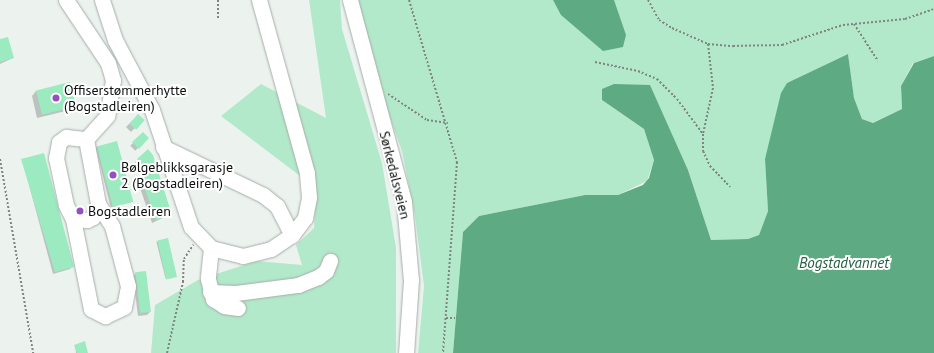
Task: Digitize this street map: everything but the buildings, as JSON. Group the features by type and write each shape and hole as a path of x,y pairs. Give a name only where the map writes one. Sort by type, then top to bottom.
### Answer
{"street":[{"path":"66,0 108,62 113,80 107,116 86,139"},
{"path":"102,0 115,40 152,110 183,210 206,244 210,292 218,304 238,308"},
{"path":"206,244 250,256 271,249 292,235 306,218 308,182 260,0"},
{"name":"Sørkedalsveien","path":"350,0 407,220 411,280 406,353"},
{"path":"66,137 86,139 98,204 112,226 128,286 124,307 105,316 91,309 74,219 66,205 56,150 66,137"},
{"path":"163,147 263,195 277,206 292,235"},
{"path":"74,219 93,217 98,204"},
{"path":"210,292 236,292 298,285 318,277 326,271 330,260"}],"path":[{"path":"218,0 218,19"},
{"path":"409,0 448,123 459,181 443,353"},
{"path":"648,0 664,23 708,44 782,45 854,24 905,19 934,9"},
{"path":"854,24 878,61"},
{"path":"708,44 713,88 703,134 705,157 730,187"},
{"path":"595,62 638,71 656,79 677,98 703,134"},
{"path":"373,92 390,94 427,120 448,123"},
{"path":"0,159 33,353"},
{"path":"167,353 183,282 184,258 206,244"},
{"path":"446,318 455,318"}],"shaded area":[{"path":"309,0 340,0 342,29 382,163 396,248 396,353 151,353 155,305 198,280 256,261 302,265 296,245 314,228 316,188 221,116 261,84 326,118"},
{"path":"355,0 934,0 934,56 913,63 901,86 902,109 873,123 862,119 854,98 848,54 787,83 765,159 768,211 759,235 748,239 711,240 688,170 650,86 602,100 644,129 654,160 647,181 618,195 585,195 479,216 463,232 453,353 418,353 424,286 415,216 402,151 372,68"}],"water":[{"path":"553,0 614,0 626,35 623,47 603,51 561,15"},
{"name":"Bogstadvannet","path":"848,54 854,98 862,119 873,123 902,109 901,86 914,63 934,56 934,353 453,353 463,232 479,216 585,195 618,195 643,185 649,178 654,160 644,129 602,100 602,89 614,84 650,85 688,170 711,240 748,239 759,235 768,211 765,159 781,93 787,83"}],"place":[{"name":"Offiserstømmerhytte (Bogstadleiren)","path":"56,98"},
{"name":"Bølgeblikksgarasje 2 (Bogstadleiren)","path":"113,175"},
{"name":"Bogstadleiren","path":"80,211"}]}
